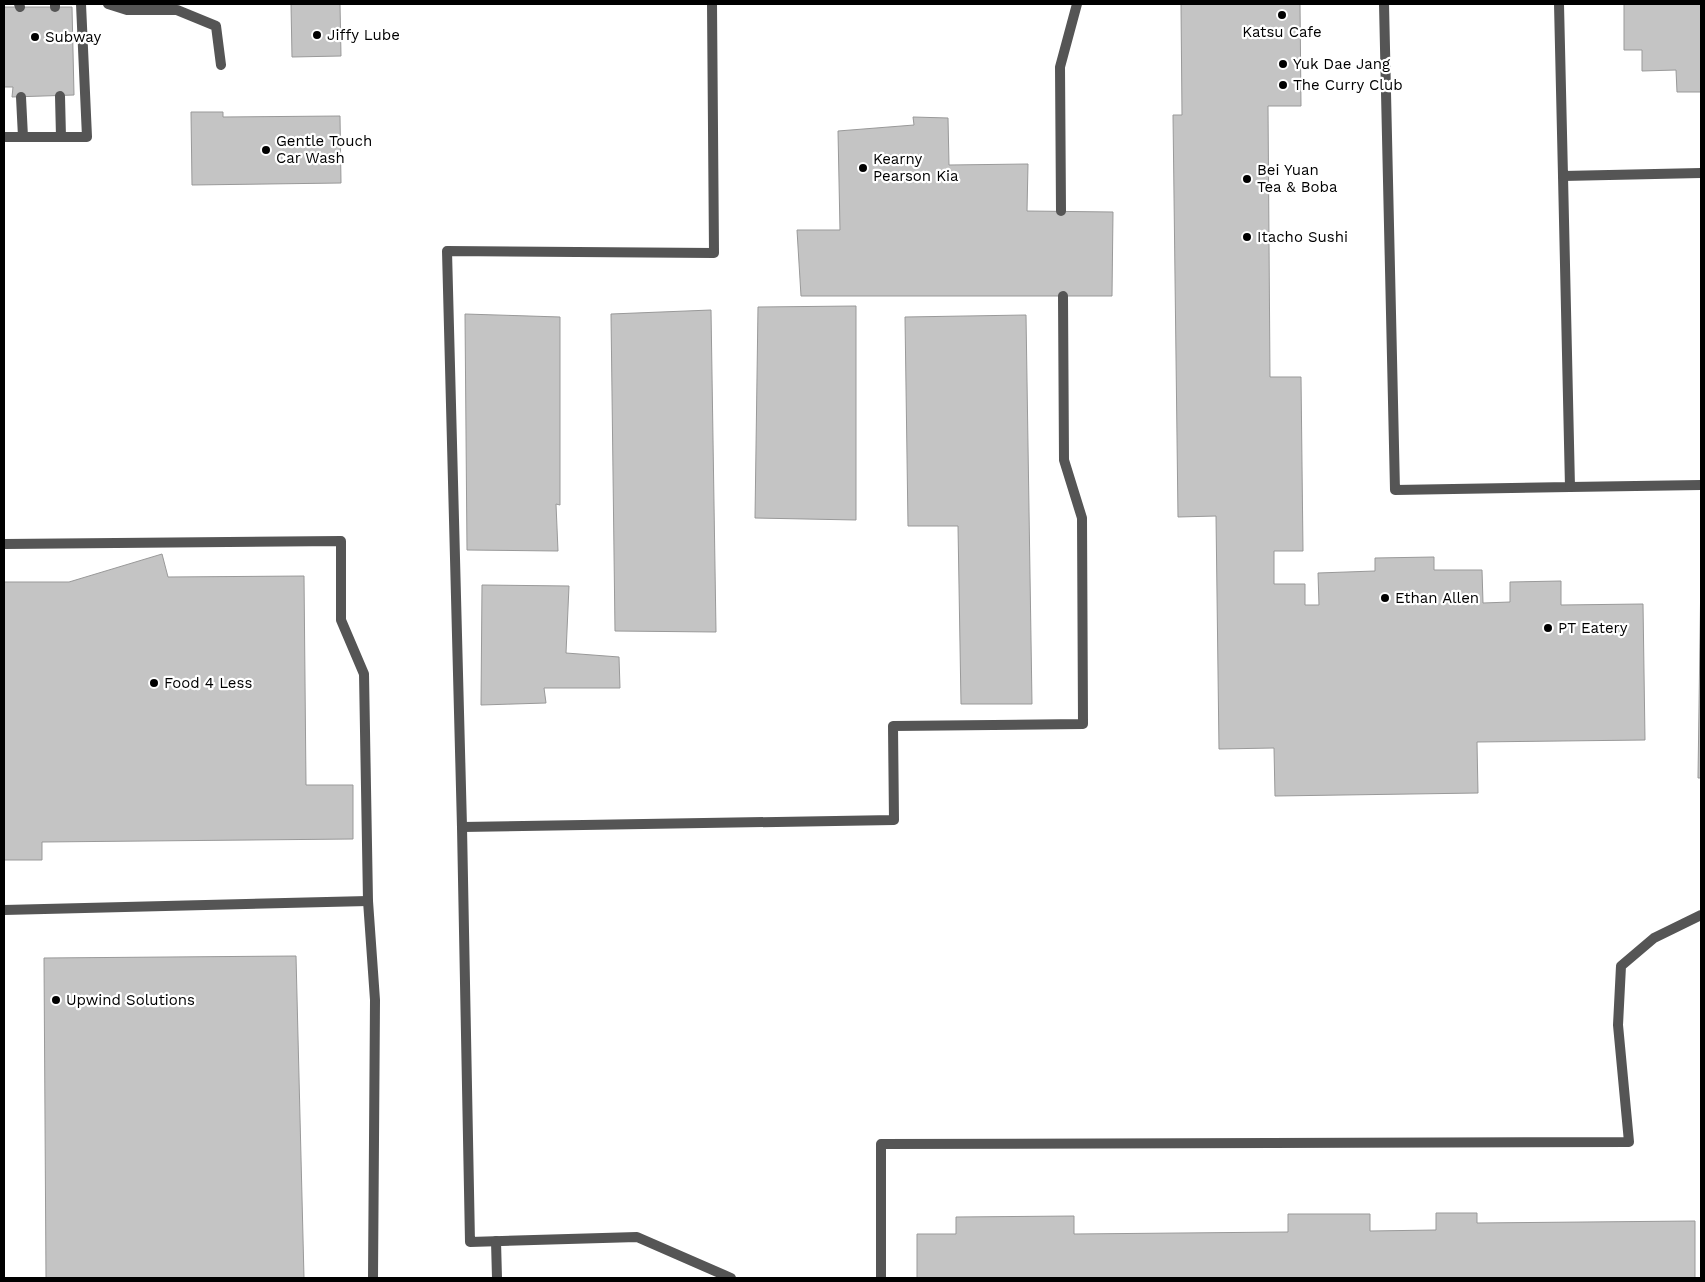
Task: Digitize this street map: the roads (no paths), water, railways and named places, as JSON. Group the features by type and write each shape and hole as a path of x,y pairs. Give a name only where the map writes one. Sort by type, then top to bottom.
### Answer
{"lane":[{"path":"4,137 87,137 81,4"},
{"path":"108,4 127,10 178,10 216,26 221,65"},
{"path":"712,4 714,253 447,251 462,827 470,1242 637,1237 732,1278"},
{"path":"1061,211 1060,67 1077,4"},
{"path":"1384,4 1395,490 1701,485"},
{"path":"1559,4 1570,486"},
{"path":"60,96 61,137"},
{"path":"21,97 23,137"},
{"path":"1563,176 1701,173"},
{"path":"462,827 894,820 893,726 1083,724 1082,518 1064,460 1063,296"},
{"path":"4,544 341,541 341,620 364,674 368,901 375,1000 373,1278"},
{"path":"4,910 368,901"},
{"path":"881,1278 881,1144 1629,1142 1618,1025 1621,966 1654,938 1701,915"},
{"path":"496,1241 497,1278"}],"place":[{"name":"Katsu Cafe","path":"1282,15"},
{"name":"Jiffy Lube","path":"317,35"},
{"name":"Subway","path":"35,37"},
{"name":"Yuk Dae Jang","path":"1283,64"},
{"name":"The Curry Club","path":"1283,85"},
{"name":"Gentle Touch Car Wash","path":"266,150"},
{"name":"Kearny Pearson Kia","path":"863,168"},
{"name":"Bei Yuan Tea & Boba","path":"1247,179"},
{"name":"Itacho Sushi","path":"1247,237"},
{"name":"Ethan Allen","path":"1385,598"},
{"name":"PT Eatery","path":"1548,628"},
{"name":"Food 4 Less","path":"154,683"},
{"name":"Upwind Solutions","path":"56,1000"}]}
